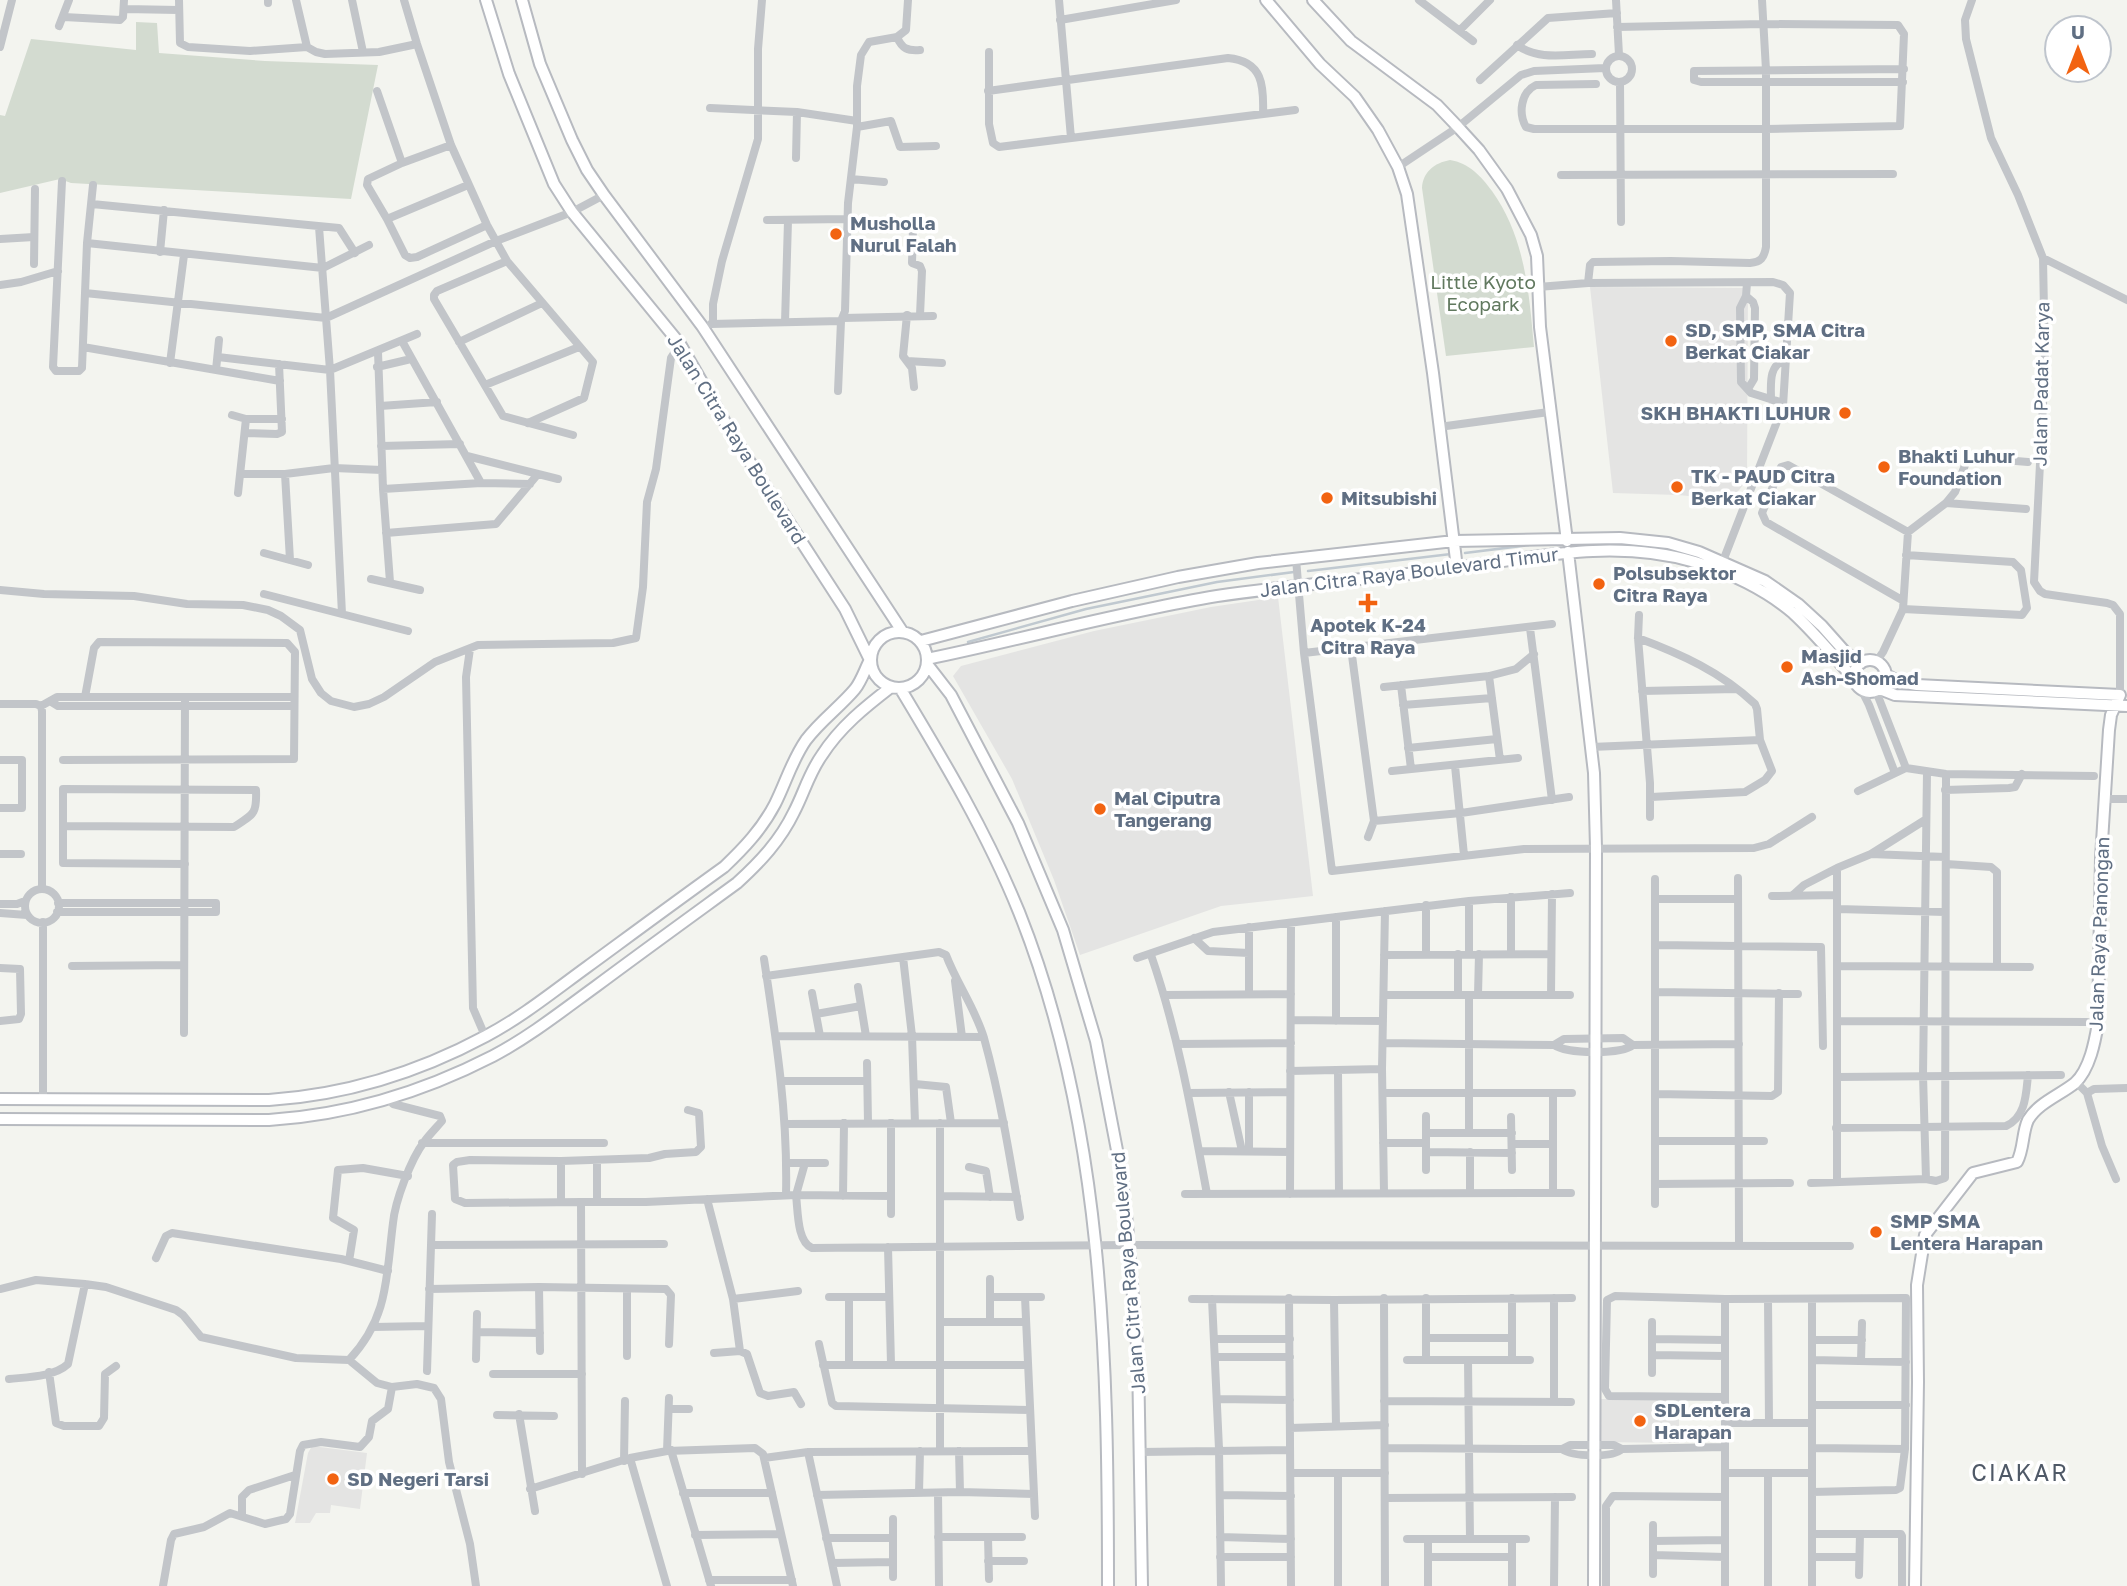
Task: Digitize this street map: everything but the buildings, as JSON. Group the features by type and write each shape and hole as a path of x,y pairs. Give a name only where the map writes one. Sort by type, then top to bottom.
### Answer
{"street":[{"path":"59,26 69,0"},
{"path":"296,0 307,47"},
{"path":"352,0 363,52"},
{"path":"404,0 451,145 486,225 507,261 593,362 584,398 528,423"},
{"name":"Jalan Citra Raya Boulevard","path":"486,0 509,74 554,184 572,212 680,344 733,436 845,609 870,660"},
{"name":"Jalan Citra Raya Boulevard","path":"522,0 540,64 587,170 708,325 902,631"},
{"path":"762,0 758,139 722,261 708,325 933,316"},
{"path":"838,391 848,219 858,124 857,86 864,47 869,42 897,37 907,29 908,0"},
{"path":"1059,0 1070,138"},
{"path":"1059,20 1176,0"},
{"path":"1266,0 1320,64 1355,97 1378,130 1398,167 1407,194 1456,563"},
{"path":"1313,0 1351,41 1437,105 1479,150 1507,189 1522,217 1537,256 1546,413 1568,546 1591,747 1589,1449 1594,1586"},
{"path":"1419,0 1473,41"},
{"path":"1460,30 1490,0"},
{"path":"1616,0 1619,55"},
{"path":"1588,282 1592,262 1758,262 1764,256 1766,70 1762,0"},
{"name":"Jalan Padat Karya","path":"1972,0 1965,20 1970,62 1991,138 2018,195 2043,258 2045,365 2035,582 2045,594 2107,603 2118,609 2121,702"},
{"path":"0,7 11,4 0,47"},
{"path":"64,17 120,20 123,17 124,5 179,5 180,43 183,46 250,51 307,47 325,54 390,51 417,44"},
{"path":"1479,80 1552,16 1617,13"},
{"path":"1596,84 1535,85 1523,96 1522,121 1526,127 1534,129 1900,127 1904,34 1898,25 1617,27"},
{"path":"897,37 907,50 920,50"},
{"path":"1517,45 1540,55 1592,54"},
{"path":"989,52 989,124 990,136 995,146 1295,110"},
{"path":"1605,68 1609,59 1619,55 1627,58 1632,66 1631,75 1620,82"},
{"path":"988,91 1228,58 1236,59 1256,71 1262,80 1263,114"},
{"path":"1398,167 1458,127 1521,75 1534,71 1605,68"},
{"path":"1605,68 1611,79 1620,82"},
{"path":"1903,82 1701,82 1694,79 1696,69 1904,69"},
{"path":"1620,82 1621,222"},
{"path":"377,91 402,163"},
{"path":"710,108 757,108 797,112 858,124 891,121 900,147 936,146"},
{"path":"796,158 797,112"},
{"path":"451,145 402,163 366,182 405,255 410,258 486,225"},
{"path":"1561,175 1894,174"},
{"path":"851,179 884,182"},
{"path":"62,181 54,370 80,371 93,185"},
{"path":"387,219 468,185"},
{"path":"34,264 35,189"},
{"path":"85,293 326,318 496,241 572,212 604,195"},
{"path":"92,204 341,229 355,253"},
{"path":"160,252 164,210"},
{"path":"767,220 848,219"},
{"path":"785,322 788,221"},
{"path":"320,227 342,614"},
{"path":"913,228 912,263 922,271 920,315"},
{"path":"0,239 34,237"},
{"path":"88,243 323,268 369,245"},
{"path":"170,363 184,255"},
{"path":"2043,258 2127,300"},
{"path":"507,261 435,293 434,299 503,416 573,435"},
{"path":"0,285 58,271"},
{"path":"1538,287 1588,282 1778,282 1787,288 1790,293 1783,403 1723,561"},
{"path":"1747,282 1746,296 1740,308 1741,383 1751,393 1783,403"},
{"path":"1746,296 1755,308 1754,379 1748,389"},
{"path":"459,342 542,303"},
{"path":"907,315 904,356 913,372 914,387"},
{"path":"218,357 330,370 417,334"},
{"path":"216,370 219,340"},
{"path":"402,341 481,483"},
{"path":"0,590 134,596 187,604 237,604 268,610 300,629 312,679 321,693 331,701 345,706 369,704 384,697 435,662 478,645 614,643 636,638 643,587 646,502 656,469 671,358 680,344"},
{"path":"83,347 280,381"},
{"path":"485,385 579,347"},
{"path":"378,352 382,470 390,582"},
{"path":"377,367 411,359"},
{"path":"1771,400 1773,370 1779,362 1786,359"},
{"path":"906,361 943,363"},
{"path":"245,433 279,434 283,430 279,365"},
{"path":"380,406 437,402"},
{"path":"1439,427 1546,413"},
{"path":"232,415 246,419 282,419"},
{"path":"238,493 246,419"},
{"path":"381,446 460,444"},
{"path":"467,456 558,479"},
{"path":"1876,662 1884,652 1903,605 1908,531 1946,503 1955,492 1968,457 2028,462"},
{"path":"1906,555 2013,562 2021,570 2027,608 2022,615 1903,605 1766,522 1762,513 1781,467 1788,465 1908,531"},
{"path":"241,474 285,474 334,468 382,470"},
{"path":"285,474 290,560"},
{"path":"386,533 496,524 538,474"},
{"path":"383,489 481,483 530,484"},
{"path":"1946,503 2026,509"},
{"name":"Jalan Citra Raya Boulevard Timur","path":"927,662 1126,613 1299,581 1456,563 1568,546 1589,539 1643,540 1689,549 1723,561 1765,581 1798,604 1846,653 1861,663"},
{"name":"Jalan Citra Raya Boulevard Timur","path":"921,641 1072,601 1178,577 1454,543 1568,546 1589,550 1665,554 1720,570 1760,590 1792,612 1854,679"},
{"path":"264,553 308,565"},
{"path":"1297,561 1304,653 1332,871 1524,849 1754,848 1769,844 1812,817"},
{"path":"371,579 420,590"},
{"path":"264,594 408,631"},
{"path":"1639,615 1638,638 1651,797 1650,817"},
{"path":"1304,653 1552,624"},
{"path":"1530,628 1552,800"},
{"path":"0,1099 301,1098 357,1087 398,1074 485,1036 558,988 724,867 747,846 762,826 776,802 788,769 806,741 825,717 857,686 876,642 883,635 902,631 921,641 927,662 921,678 908,687 895,688 840,731 807,779 795,811 780,838 762,860 737,883 559,1013 494,1055 389,1099 304,1118 0,1119"},
{"path":"1638,638 1681,654 1710,669 1757,706 1760,740 1772,773 1751,791 1651,797"},
{"path":"63,760 294,759 295,652 287,643 99,642 94,648 85,697"},
{"path":"1351,648 1374,821 1368,837"},
{"path":"470,649 466,677 473,1008 494,1055"},
{"path":"1384,687 1489,676 1516,669 1534,654"},
{"path":"870,660 876,677 895,688"},
{"name":"Jalan Citra Raya Boulevard","path":"927,662 951,695 1018,823 1072,956 1091,1020 1121,1171 1129,1245 1138,1357 1142,1586"},
{"path":"1878,690 1883,684 1884,669 1876,662 1861,663 1855,670 1854,679 1869,705 1895,773"},
{"path":"1885,674 1899,682 1917,685 2121,702"},
{"path":"1489,676 1500,760"},
{"path":"1401,685 1410,769"},
{"name":"Jalan Citra Raya Boulevard","path":"895,688 961,790 998,863 1034,952 1071,1089 1090,1198 1094,1246 1105,1397 1108,1586"},
{"path":"1642,691 1736,689"},
{"path":"1861,689 1895,695 2121,702"},
{"path":"1878,690 1906,768"},
{"path":"0,704 41,706 57,697 185,701"},
{"path":"1403,705 1492,698"},
{"path":"50,701 58,706 185,701 294,701"},
{"path":"184,1033 185,701"},
{"name":"Jalan Raya Panongan","path":"2076,1082 2094,1045 2098,1023 2104,799 2111,715 2121,702"},
{"path":"41,706 41,889"},
{"path":"1408,748 1497,739"},
{"path":"1591,747 1760,740"},
{"path":"1392,771 1518,758"},
{"path":"0,760 22,760 22,808 0,808"},
{"path":"1455,766 1464,855"},
{"path":"1858,791 1906,768 1946,774 2094,776"},
{"path":"1926,1179 1923,1075 1927,772"},
{"path":"1811,1183 1926,1179 1936,1181 1945,1178 1946,774"},
{"path":"1945,790 2015,787 2022,774"},
{"path":"63,826 234,827 254,813 257,807 256,790 63,789 63,826 63,863 185,864"},
{"path":"1374,821 1461,813 1569,797"},
{"path":"2104,799 2127,799"},
{"path":"1793,895 1804,885 1837,867 1871,854 1925,820"},
{"path":"0,854 21,854"},
{"path":"1871,854 1925,856 1991,867 1997,872 1997,966"},
{"path":"1837,867 1837,1181"},
{"path":"1738,878 1739,1244"},
{"path":"1655,879 1655,1204"},
{"path":"0,904 17,904 41,889 53,894 58,907"},
{"path":"1137,958 1213,932 1426,905 1570,893"},
{"path":"1551,995 1552,894"},
{"path":"1772,896 1837,895"},
{"path":"1511,897 1511,954"},
{"path":"1655,899 1738,899"},
{"path":"25,901 27,915"},
{"path":"1469,901 1469,954"},
{"path":"1426,905 1426,954"},
{"path":"58,907 185,907"},
{"path":"0,913 27,915 43,922 51,919 58,907"},
{"path":"1838,909 1945,912"},
{"path":"1384,1193 1382,1069 1385,911"},
{"path":"1336,917 1336,1021"},
{"path":"43,922 44,1119"},
{"path":"1290,1194 1291,924"},
{"path":"1249,927 1249,994"},
{"path":"1194,938 1208,951 1249,953"},
{"path":"1656,945 1821,947 1823,1046"},
{"path":"766,976 903,957 942,953 946,955 954,977 971,1004 983,1037 1004,1123 1020,1217"},
{"path":"1458,954 1458,995"},
{"path":"1478,995 1479,954"},
{"path":"1384,955 1551,954"},
{"path":"1151,955 1165,995 1177,1044 1207,1194"},
{"path":"903,957 912,1036 915,1123"},
{"path":"764,959 782,1081 786,1124 786,1195"},
{"path":"72,966 184,965"},
{"path":"1837,966 2030,967"},
{"path":"0,968 20,969 21,1001 19,1019 0,1021"},
{"path":"954,977 962,1037"},
{"path":"858,987 866,1036"},
{"path":"1656,992 1798,994"},
{"path":"812,993 820,1036"},
{"path":"1656,1094 1772,1096 1778,1092 1779,993"},
{"path":"1165,995 1291,994"},
{"path":"1384,995 1570,995"},
{"path":"1469,995 1469,1133"},
{"path":"816,1014 861,1006"},
{"path":"1291,1020 1383,1021"},
{"path":"1838,1021 2087,1022"},
{"path":"776,1036 983,1037"},
{"path":"1554,1045 1572,1038 1623,1038 1633,1045"},
{"path":"1177,1044 1291,1044"},
{"path":"1383,1044 1554,1045 1564,1050 1590,1051 1626,1050 1633,1045 1739,1044"},
{"path":"867,1063 868,1123"},
{"path":"1290,1071 1382,1069"},
{"path":"1338,1071 1339,1193"},
{"path":"1836,1128 1945,1128 2010,1124 2024,1106 2028,1075"},
{"path":"1837,1077 2061,1075"},
{"path":"782,1081 867,1081"},
{"path":"1915,1586 1917,1285 1925,1235 1973,1173 2017,1162 2023,1149 2028,1121 2047,1101 2076,1082 2087,1093 2102,1146 2116,1179"},
{"path":"915,1084 946,1087 951,1123"},
{"path":"2087,1093 2094,1089 2127,1088"},
{"path":"1229,1092 1245,1151"},
{"path":"1245,1151 1250,1092"},
{"path":"1188,1093 1290,1092"},
{"path":"1383,1093 1572,1093"},
{"path":"1553,1093 1553,1193"},
{"path":"349,1360 373,1327 384,1299 393,1222 408,1176 422,1143 442,1121 440,1116 393,1104 389,1099"},
{"path":"688,1110 699,1113 699,1151 597,1161 457,1162 453,1165 454,1195 459,1202 646,1202 786,1195 891,1196"},
{"path":"1426,1116 1426,1170"},
{"path":"1511,1117 1512,1170"},
{"path":"843,1196 844,1123"},
{"path":"891,1123 891,1214"},
{"path":"940,1123 940,1451"},
{"path":"786,1124 1004,1123"},
{"path":"1426,1133 1512,1133"},
{"path":"1655,1141 1764,1141"},
{"path":"422,1143 604,1143"},
{"path":"1383,1143 1470,1152 1553,1144"},
{"path":"1199,1151 1290,1152"},
{"path":"1470,1152 1470,1193"},
{"path":"561,1161 561,1201"},
{"path":"597,1161 597,1200"},
{"path":"787,1163 825,1163"},
{"path":"805,1163 796,1195 802,1239 809,1247 1739,1244 1850,1247"},
{"path":"969,1167 986,1171 990,1197"},
{"path":"349,1261 354,1230 336,1221 332,1213 338,1170 363,1168 408,1176"},
{"path":"1655,1184 1790,1183"},
{"path":"1185,1194 1572,1193"},
{"path":"940,1196 1017,1197"},
{"path":"707,1199 733,1300 740,1351"},
{"path":"581,1202 582,1474"},
{"path":"428,1371 432,1214"},
{"path":"156,1258 166,1236 172,1233 349,1261 388,1271"},
{"path":"430,1245 664,1244"},
{"path":"888,1247 891,1364"},
{"path":"990,1279 990,1322"},
{"path":"0,1289 36,1280 106,1287 176,1311 183,1315 201,1337 296,1358 349,1360 377,1383 392,1387 413,1384 431,1386 439,1395 449,1462 468,1536 476,1586"},
{"path":"9,1378 33,1377 62,1369 68,1364 85,1284"},
{"path":"429,1289 539,1287 669,1290 669,1344"},
{"path":"539,1287 540,1351"},
{"path":"627,1290 627,1356"},
{"path":"733,1300 798,1291"},
{"path":"1725,1397 1609,1396 1605,1389 1605,1303 1615,1296 1725,1299 1906,1298 1906,1405 1902,1483 1896,1490 1812,1492"},
{"path":"829,1297 889,1297"},
{"path":"849,1297 849,1364"},
{"path":"990,1297 1041,1297"},
{"path":"1025,1297 1035,1516"},
{"path":"1192,1298 1572,1298"},
{"path":"1212,1298 1219,1449 1221,1586"},
{"path":"1289,1298 1291,1586"},
{"path":"1384,1298 1385,1586"},
{"path":"1426,1298 1426,1360"},
{"path":"1512,1298 1512,1360"},
{"path":"1554,1298 1554,1402"},
{"path":"1725,1299 1725,1586"},
{"path":"1769,1299 1769,1423"},
{"path":"1812,1299 1812,1586"},
{"path":"1334,1300 1336,1426"},
{"path":"476,1359 478,1314"},
{"path":"940,1322 1026,1322"},
{"path":"1652,1322 1652,1373"},
{"path":"1861,1361 1862,1323"},
{"path":"373,1327 428,1326"},
{"path":"477,1332 540,1332"},
{"path":"1426,1338 1512,1338"},
{"path":"1214,1339 1290,1339"},
{"path":"1652,1339 1725,1340"},
{"path":"1812,1340 1862,1340"},
{"path":"819,1344 834,1406 1030,1410"},
{"path":"714,1353 740,1351 747,1354 760,1393 768,1396 794,1392 801,1404"},
{"path":"1652,1355 1725,1356"},
{"path":"1215,1357 1290,1357"},
{"path":"1407,1360 1530,1360"},
{"path":"1468,1360 1470,1539"},
{"path":"1812,1360 1906,1362"},
{"path":"823,1365 1028,1365"},
{"path":"49,1372 56,1423 64,1426 99,1426 104,1418 106,1374 116,1366"},
{"path":"493,1374 582,1374"},
{"path":"163,1586 174,1534 204,1527 227,1513 265,1524 286,1519 300,1451 306,1443 321,1442 360,1447 366,1442 372,1421 388,1409 392,1387"},
{"path":"530,1489 628,1460 669,1451 755,1448 761,1451 764,1458 792,1583 710,1583 669,1451 669,1398"},
{"path":"1217,1399 1290,1400"},
{"path":"625,1401 628,1460 667,1586"},
{"path":"1384,1401 1571,1402"},
{"path":"1812,1405 1906,1405"},
{"path":"669,1409 689,1409"},
{"path":"497,1415 554,1416"},
{"path":"519,1415 535,1511"},
{"path":"1725,1423 1812,1423"},
{"path":"1290,1428 1385,1425"},
{"path":"1385,1448 1589,1449 1615,1454 1622,1449 1725,1447"},
{"path":"1812,1448 1905,1449"},
{"path":"1141,1452 1290,1450"},
{"path":"919,1493 920,1451"},
{"path":"959,1451 960,1492"},
{"path":"764,1458 808,1452 1032,1451"},
{"path":"808,1452 837,1586"},
{"path":"1291,1473 1385,1472"},
{"path":"1725,1472 1812,1472"},
{"path":"1768,1472 1768,1586"},
{"path":"1338,1474 1338,1586"},
{"path":"242,1516 242,1497 249,1490 295,1475"},
{"path":"817,1495 960,1492 1034,1494"},
{"path":"683,1493 772,1493"},
{"path":"938,1493 939,1586"},
{"path":"1220,1495 1291,1496"},
{"path":"1606,1586 1606,1506 1613,1496 1725,1497"},
{"path":"1554,1586 1555,1497"},
{"path":"1385,1498 1572,1497"},
{"path":"893,1519 893,1577"},
{"path":"1653,1525 1653,1574"},
{"path":"695,1535 781,1534"},
{"path":"1812,1534 1902,1535 1902,1586"},
{"path":"1859,1575 1860,1534"},
{"path":"938,1537 1022,1537"},
{"path":"1220,1537 1291,1539"},
{"path":"826,1538 893,1538"},
{"path":"988,1538 989,1579"},
{"path":"1408,1539 1526,1539"},
{"path":"1427,1539 1428,1586"},
{"path":"1512,1539 1512,1586"},
{"path":"1653,1541 1725,1540"},
{"path":"1653,1555 1725,1557"},
{"path":"1220,1557 1291,1557"},
{"path":"1428,1557 1512,1557"},
{"path":"1812,1557 1860,1557"},
{"path":"988,1561 1024,1561"},
{"path":"832,1563 893,1562"}],"shaded area":[{"name":"SD, SMP, SMA Citra Berkat Ciakar","path":"1590,287 1748,288 1747,480 1731,500 1613,493"},
{"path":"1278,597 1313,896 1221,906 1080,955 1054,880 1012,779 953,676 961,666 1094,631 1211,607"},
{"name":"SDLentera Harapan","path":"1601,1399 1679,1400 1679,1443 1600,1442"},
{"name":"SD Negeri Tarsi","path":"312,1446 367,1453 360,1509 331,1505 330,1513 316,1513 310,1523 295,1523 308,1453"}],"green space":[{"path":"136,22 157,23 159,53 265,61 378,65 351,199 71,183 60,179 0,193 0,115 5,116 31,39 136,50"},
{"name":"Little Kyoto Ecopark","path":"1450,160 1469,167 1483,180 1512,227 1524,266 1534,347 1446,356 1422,188 1430,169"}],"waterway":[{"path":"1465,553 1529,545"},
{"path":"1308,571 1451,554"},
{"path":"968,642 1086,609 1217,582 1294,572"}],"place":[{"name":"Musholla Nurul Falah","path":"836,234"},
{"name":"SD, SMP, SMA Citra Berkat Ciakar","path":"1671,341"},
{"name":"SKH BHAKTI LUHUR","path":"1845,413"},
{"name":"Bhakti Luhur Foundation","path":"1884,467"},
{"name":"TK - PAUD Citra Berkat Ciakar","path":"1677,487"},
{"name":"Mitsubishi","path":"1327,498"},
{"name":"Polsubsektor Citra Raya","path":"1599,584"},
{"name":"Apotek K-24 Citra Raya","path":"1368,603"},
{"name":"Masjid Ash-Shomad","path":"1787,667"},
{"name":"Mal Ciputra Tangerang","path":"1100,809"},
{"name":"SMP SMA Lentera Harapan","path":"1876,1232"},
{"name":"SDLentera Harapan","path":"1640,1421"},
{"name":"SD Negeri Tarsi","path":"333,1479"}],"district":[{"name":"CIAKAR","path":"2020,1473"}]}
